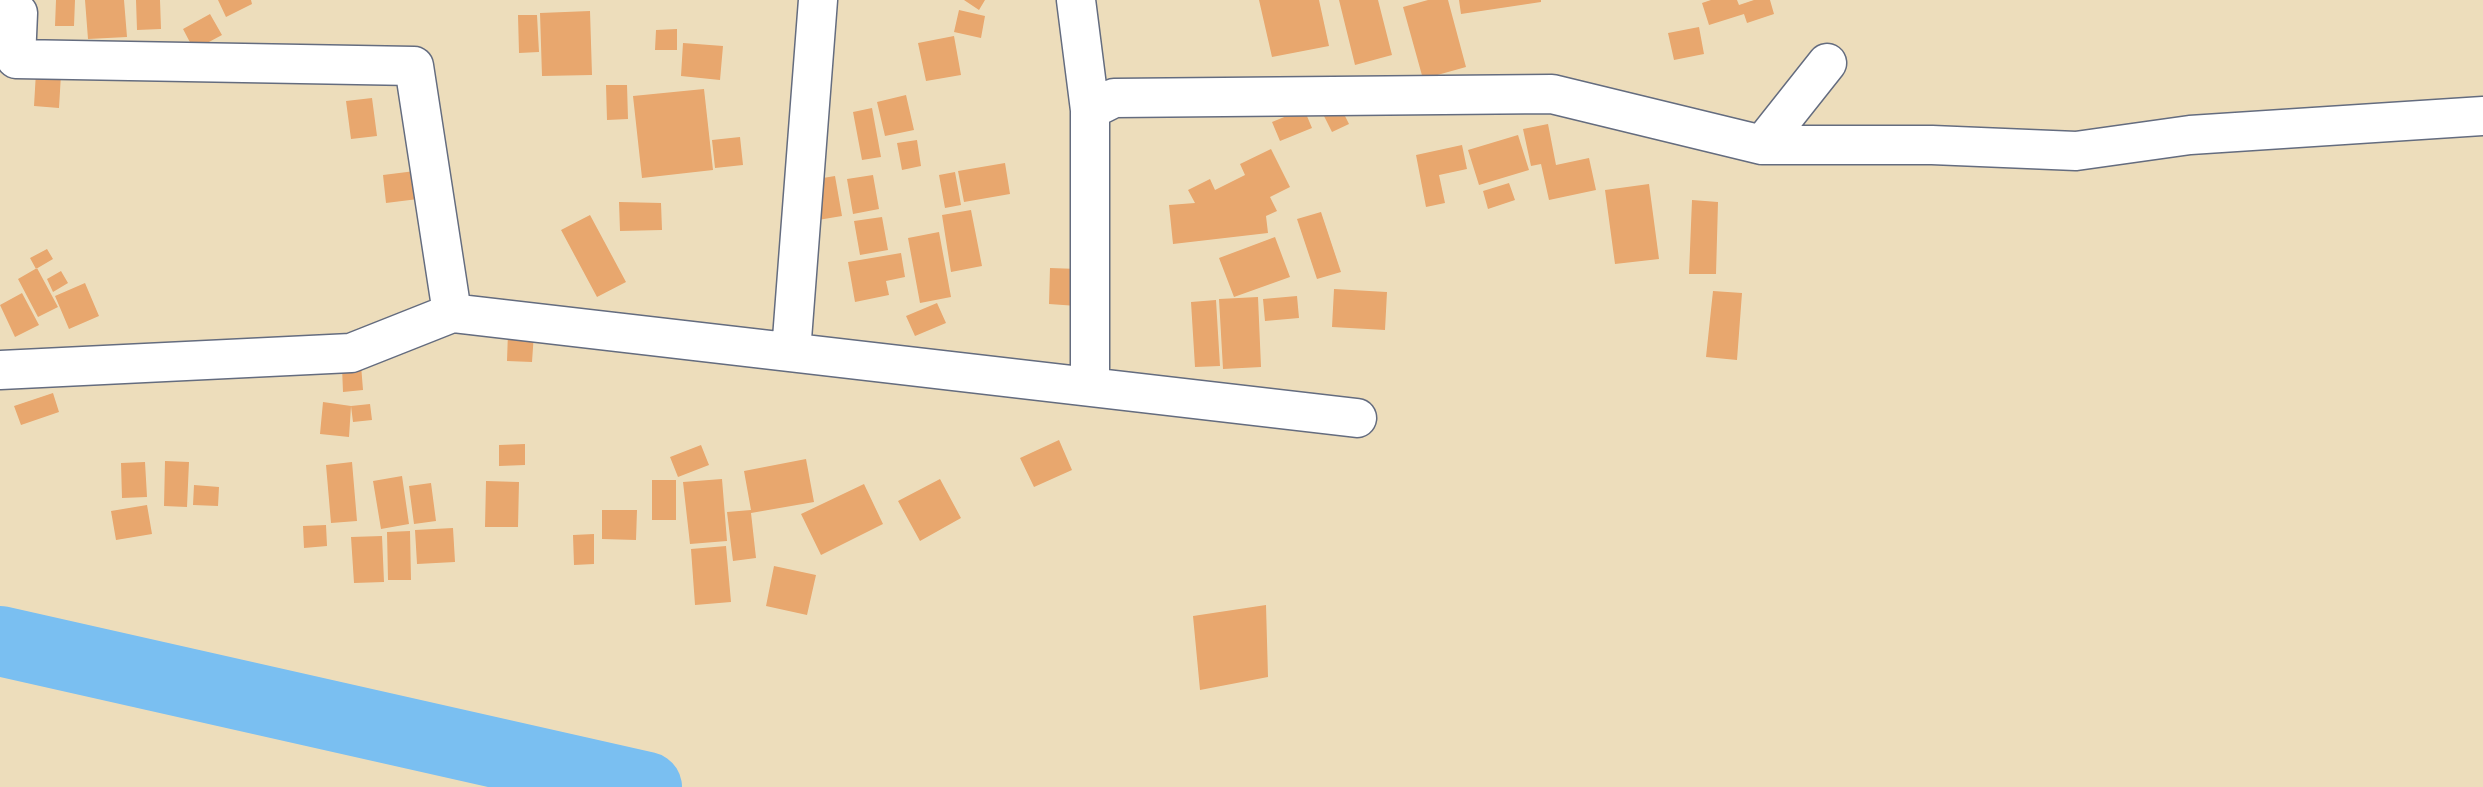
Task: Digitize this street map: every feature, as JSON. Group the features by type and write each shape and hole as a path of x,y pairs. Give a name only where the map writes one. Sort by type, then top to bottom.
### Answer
{"street":[{"path":"791,352 817,0"},
{"path":"1076,0 1090,110 1090,386"},
{"path":"0,14 18,13 16,59 414,66 452,313"},
{"path":"1762,145 1827,62"},
{"path":"1090,110 1114,98 1552,94 1762,145 1933,145 2076,151 2190,135 2483,116"},
{"path":"0,370 351,353 452,313 1357,418"}],"building":[{"path":"56,0 75,0 74,26 55,26"},
{"path":"85,0 124,0 127,37 88,39"},
{"path":"136,0 160,0 161,29 137,30"},
{"path":"218,0 251,0 252,4 226,17"},
{"path":"964,0 985,0 979,10"},
{"path":"1259,0 1319,0 1329,46 1272,57"},
{"path":"1339,0 1378,0 1392,55 1355,65"},
{"path":"1428,0 1448,0 1466,67 1423,79 1403,7"},
{"path":"1459,0 1541,0 1541,2 1461,14"},
{"path":"1711,0 1737,0 1739,5 1754,0 1770,0 1774,14 1747,23 1744,14 1709,25 1702,3"},
{"path":"959,10 985,16 981,38 954,32"},
{"path":"590,11 592,75 542,76 540,13"},
{"path":"210,14 222,35 194,50 183,29"},
{"path":"518,15 537,15 539,52 519,53"},
{"path":"1699,27 1704,54 1674,60 1668,33"},
{"path":"677,29 677,50 655,50 656,30"},
{"path":"954,36 961,75 926,81 918,43"},
{"path":"683,43 723,46 720,80 681,76"},
{"path":"36,72 61,74 59,108 34,106"},
{"path":"606,85 627,85 628,119 607,120"},
{"path":"704,89 713,170 642,178 633,96"},
{"path":"906,95 914,130 885,136 877,102"},
{"path":"372,98 377,136 351,139 346,101"},
{"path":"1339,104 1349,124 1332,132 1322,112"},
{"path":"872,108 881,157 862,160 853,112"},
{"path":"1304,109 1312,128 1280,141 1272,122"},
{"path":"1548,124 1556,165 1589,158 1596,190 1549,200 1541,164 1531,166 1523,129"},
{"path":"1518,135 1529,170 1479,185 1468,150"},
{"path":"740,137 743,165 715,168 712,140"},
{"path":"917,140 921,166 902,170 897,143"},
{"path":"1462,145 1467,169 1439,175 1445,203 1426,207 1416,155"},
{"path":"1271,149 1290,187 1270,197 1277,211 1266,216 1268,233 1173,244 1169,205 1195,203 1188,190 1210,179 1215,190 1245,175 1240,164"},
{"path":"1005,163 1010,194 964,202 958,171"},
{"path":"415,171 418,199 386,203 383,175"},
{"path":"955,172 961,205 945,208 939,175"},
{"path":"873,175 879,209 853,214 847,179"},
{"path":"835,176 842,216 812,221 805,181"},
{"path":"1509,183 1515,200 1488,209 1483,191"},
{"path":"1649,184 1659,259 1615,264 1605,190"},
{"path":"1692,200 1718,202 1716,274 1689,274"},
{"path":"619,202 661,203 662,230 620,231"},
{"path":"971,210 982,266 951,272 942,215"},
{"path":"1321,212 1341,272 1317,279 1297,219"},
{"path":"590,215 626,282 597,297 561,230"},
{"path":"882,217 888,250 860,255 854,221"},
{"path":"939,232 951,297 920,303 908,238"},
{"path":"1275,237 1290,277 1234,297 1219,258"},
{"path":"47,249 53,259 36,269 30,258"},
{"path":"901,253 905,277 886,281 889,295 855,302 848,262"},
{"path":"37,268 58,307 38,317 18,279"},
{"path":"1050,268 1078,269 1077,306 1049,304"},
{"path":"61,271 68,283 53,292 47,279"},
{"path":"85,283 99,316 69,329 55,296"},
{"path":"1334,289 1387,292 1385,330 1332,327"},
{"path":"1713,291 1742,293 1737,360 1706,357"},
{"path":"22,293 39,325 15,337 0,305"},
{"path":"1297,296 1299,318 1265,321 1263,299"},
{"path":"1258,297 1261,367 1223,369 1219,299"},
{"path":"1216,300 1220,366 1195,367 1191,302"},
{"path":"937,303 946,323 915,336 906,316"},
{"path":"508,332 534,333 532,362 507,361"},
{"path":"361,365 363,390 343,392 342,367"},
{"path":"53,393 59,412 21,425 14,406"},
{"path":"323,402 351,406 349,437 320,434"},
{"path":"370,404 372,420 353,422 351,406"},
{"path":"1059,440 1072,470 1034,487 1020,458"},
{"path":"525,444 525,465 499,466 499,445"},
{"path":"701,445 709,465 678,477 670,457"},
{"path":"806,459 814,502 751,513 756,558 733,561 727,512 751,510 744,471"},
{"path":"165,461 189,462 187,507 164,506"},
{"path":"145,462 147,497 122,498 121,463"},
{"path":"352,462 357,521 331,523 326,465"},
{"path":"402,476 409,524 381,529 373,481"},
{"path":"722,479 727,541 690,544 683,482"},
{"path":"940,479 961,518 920,541 898,501"},
{"path":"652,480 676,480 676,520 652,520"},
{"path":"486,481 519,482 518,527 485,527"},
{"path":"431,483 436,521 414,524 409,486"},
{"path":"864,484 883,524 821,555 801,514"},
{"path":"194,485 219,487 218,506 193,505"},
{"path":"147,505 152,534 116,540 111,511"},
{"path":"602,510 637,510 636,540 602,539"},
{"path":"326,525 327,546 304,548 303,526"},
{"path":"453,528 455,562 417,564 415,530"},
{"path":"410,531 411,580 388,580 387,532"},
{"path":"594,534 594,564 574,565 573,535"},
{"path":"382,536 384,582 354,583 351,537"},
{"path":"726,546 731,602 695,605 691,549"},
{"path":"774,566 816,575 807,615 766,606"},
{"path":"1266,605 1268,677 1200,690 1193,616"}],"waterway":[{"path":"0,641 647,787"}]}
